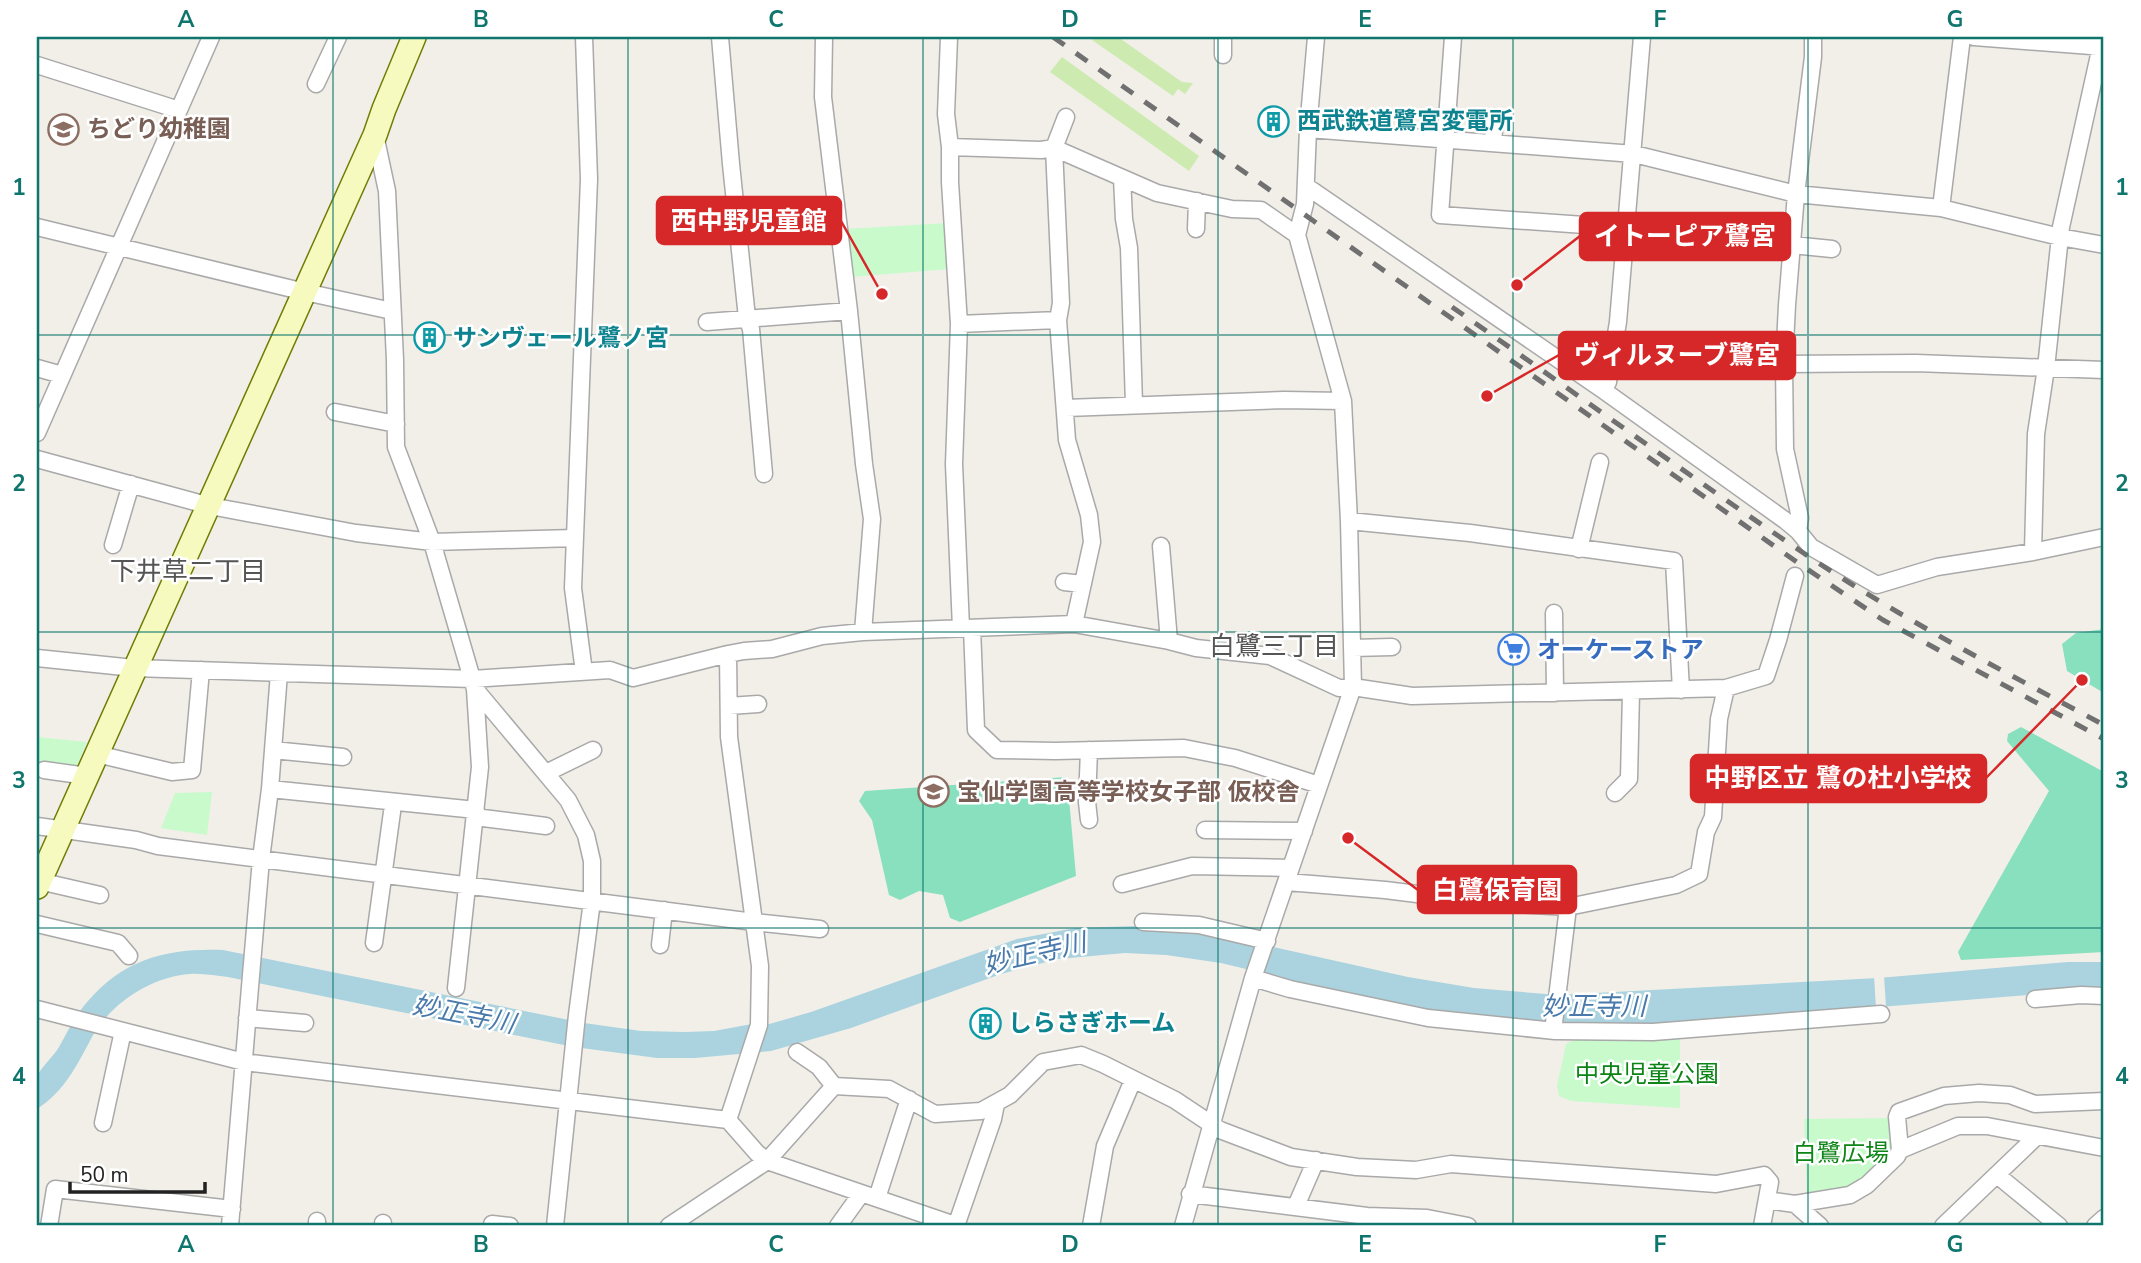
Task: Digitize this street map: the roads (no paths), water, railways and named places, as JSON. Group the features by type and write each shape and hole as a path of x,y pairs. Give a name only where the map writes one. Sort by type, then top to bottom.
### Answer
{"street":[{"path":"37,433 211,37"},
{"path":"316,84 338,37"},
{"path":"100,895 38,884 375,135 414,37"},
{"path":"584,37 589,179 573,588 584,672"},
{"path":"720,37 764,474"},
{"path":"824,37 823,97 872,519 863,632"},
{"path":"950,37 946,114 959,324 954,464 976,730 997,750 1184,748 1235,758 1319,785"},
{"path":"1223,37 1223,55"},
{"path":"1182,1226 1255,975 1353,687 1343,401 1297,235 1303,216 1306,186 1316,37"},
{"path":"1452,37 1440,215 1627,228"},
{"path":"1603,390 1608,382 1618,322 1642,37"},
{"path":"1798,531 1800,518 1785,449 1784,364 1796,194 1813,57 1813,37"},
{"path":"1941,208 1962,37"},
{"path":"1974,37 2103,44 2060,237 2036,434 2033,552"},
{"path":"37,65 178,110"},
{"path":"1066,117 1054,148 1061,303 1058,320 1067,440 1089,515 1092,542 1074,624"},
{"path":"1493,143 1495,117"},
{"path":"1308,129 1633,154 1796,194 1941,208 2104,245"},
{"path":"375,135 387,191 396,447 432,542 473,684 480,767 456,988"},
{"path":"950,147 1041,150 1054,148 1157,192 1232,209 1261,210 1297,235"},
{"path":"1122,178 1129,248 1134,404"},
{"path":"1306,186 1603,390 1798,531 1811,547 1877,585 1937,567 2033,552 2104,537"},
{"path":"1196,229 1197,201"},
{"path":"37,228 392,311"},
{"path":"1792,245 1832,249"},
{"path":"707,322 849,311"},
{"path":"959,324 1058,320"},
{"path":"1784,364 1916,363 2104,370"},
{"path":"37,369 62,375"},
{"path":"1066,408 1284,400 1343,401"},
{"path":"335,412 396,424"},
{"path":"37,459 210,506 356,533 432,542 575,538"},
{"path":"1579,549 1600,462"},
{"path":"113,545 131,484"},
{"path":"1349,521 1470,533 1674,561 1681,690"},
{"path":"1161,546 1169,641"},
{"path":"37,658 134,668 473,684 610,670 633,678 728,654 772,649 822,636 1074,624 1196,648 1270,656 1339,688 1353,687 1412,696 1726,688 1766,676 1795,576"},
{"path":"1064,582 1083,584"},
{"path":"1554,613 1555,693"},
{"path":"1352,648 1392,647"},
{"path":"728,654 730,748 760,966 759,1025 728,1120"},
{"path":"97,754 172,772 192,770 201,670"},
{"path":"230,1226 279,673"},
{"path":"473,684 568,800 586,835 592,861 592,901 555,1226"},
{"path":"1122,884 1192,866 1289,875 1481,902 1568,907 1676,885 1699,874 1706,832 1713,817 1719,719 1726,688"},
{"path":"1615,793 1629,779 1631,692"},
{"path":"729,706 758,704"},
{"path":"273,750 343,757"},
{"path":"546,773 593,750"},
{"path":"1089,750 1089,820"},
{"path":"44,770 87,776"},
{"path":"270,789 475,814 546,826"},
{"path":"374,943 392,812"},
{"path":"37,826 158,846 820,929"},
{"path":"1205,830 1304,831"},
{"path":"1555,1023 1568,907"},
{"path":"660,945 664,910"},
{"path":"1143,922 1199,925 1267,943"},
{"path":"37,924 118,943 129,956"},
{"path":"1255,975 1290,989 1428,1017 1555,1031 1653,1032 1881,1014"},
{"path":"2035,999 2104,996"},
{"path":"37,1009 244,1062 728,1120 767,1161 957,1226 996,1104"},
{"path":"247,1018 305,1023"},
{"path":"103,1123 123,1031"},
{"path":"797,1052 819,1067 834,1086 889,1089 935,1114 981,1111 1010,1095 1043,1062 1081,1055 1175,1100 1220,1130 1291,1157 1357,1167 1416,1170 1451,1164 1716,1184 1764,1175 1770,1182 1762,1226"},
{"path":"1091,1226 1105,1146 1133,1080"},
{"path":"669,1226 767,1161 834,1086"},
{"path":"1900,1150 1896,1117 1899,1112 1944,1096 1979,1093 2010,1095 2035,1104 2104,1101"},
{"path":"838,1226 869,1196 909,1099"},
{"path":"1767,1200 1795,1204 1850,1195 1867,1185 1900,1150 1958,1126 1987,1125 2104,1148"},
{"path":"1943,1226 2038,1136"},
{"path":"1296,1206 1316,1160"},
{"path":"1997,1175 2059,1226"},
{"path":"49,1226 55,1189 232,1209"},
{"path":"1191,1194 1468,1226"},
{"path":"1795,1204 1820,1226"},
{"path":"2095,1226 2104,1218"},
{"path":"492,1224 510,1226"}],"water":[{"name":"妙正寺川","path":"1137,926 1215,934 1408,977 1474,988 1558,995 1878,978 2068,962 2104,962 2104,989 1655,1025 1576,1025 1458,1014 1262,975 1221,963 1166,955 1125,953 1058,959 1001,974 851,1028 771,1051 695,1058 657,1058 574,1047 228,977 190,974 161,980 121,1003 100,1025 63,1086 37,1109 37,1077 57,1051 84,1006 102,986 133,965 184,951 223,950 584,1023 641,1031 685,1032 714,1031 752,1024 766,1025 811,1012 1017,939 1075,928"}],"railway":[{"path":"1053,37 1801,565 1883,620 2104,739"},
{"path":"1452,307 1841,578 1952,643 2104,725"}],"place":[{"name":"西武鉄道鷺宮変電所","path":"1274,121"},
{"name":"ちどり幼稚園","path":"64,129"},
{"name":"イトーピア鷺宮","path":"1517,285"},
{"name":"西中野児童館","path":"882,294"},
{"name":"サンヴェール鷺ノ宮","path":"430,338"},
{"name":"ヴィルヌーブ鷺宮","path":"1487,396"},
{"name":"オーケーストア","path":"1514,650"},
{"name":"中野区立 鷺の杜小学校","path":"2082,680"},
{"name":"宝仙学園高等学校女子部 仮校舎","path":"934,792"},
{"name":"白鷺保育園","path":"1348,838"},
{"name":"しらさぎホーム","path":"985,1023"}],"district":[{"name":"下井草二丁目","path":"188,571"},
{"name":"白鷺三丁目","path":"1274,646"}],"park label":[{"name":"中央児童公園","path":"1647,1074"},
{"name":"白鷺広場","path":"1841,1153"}]}
